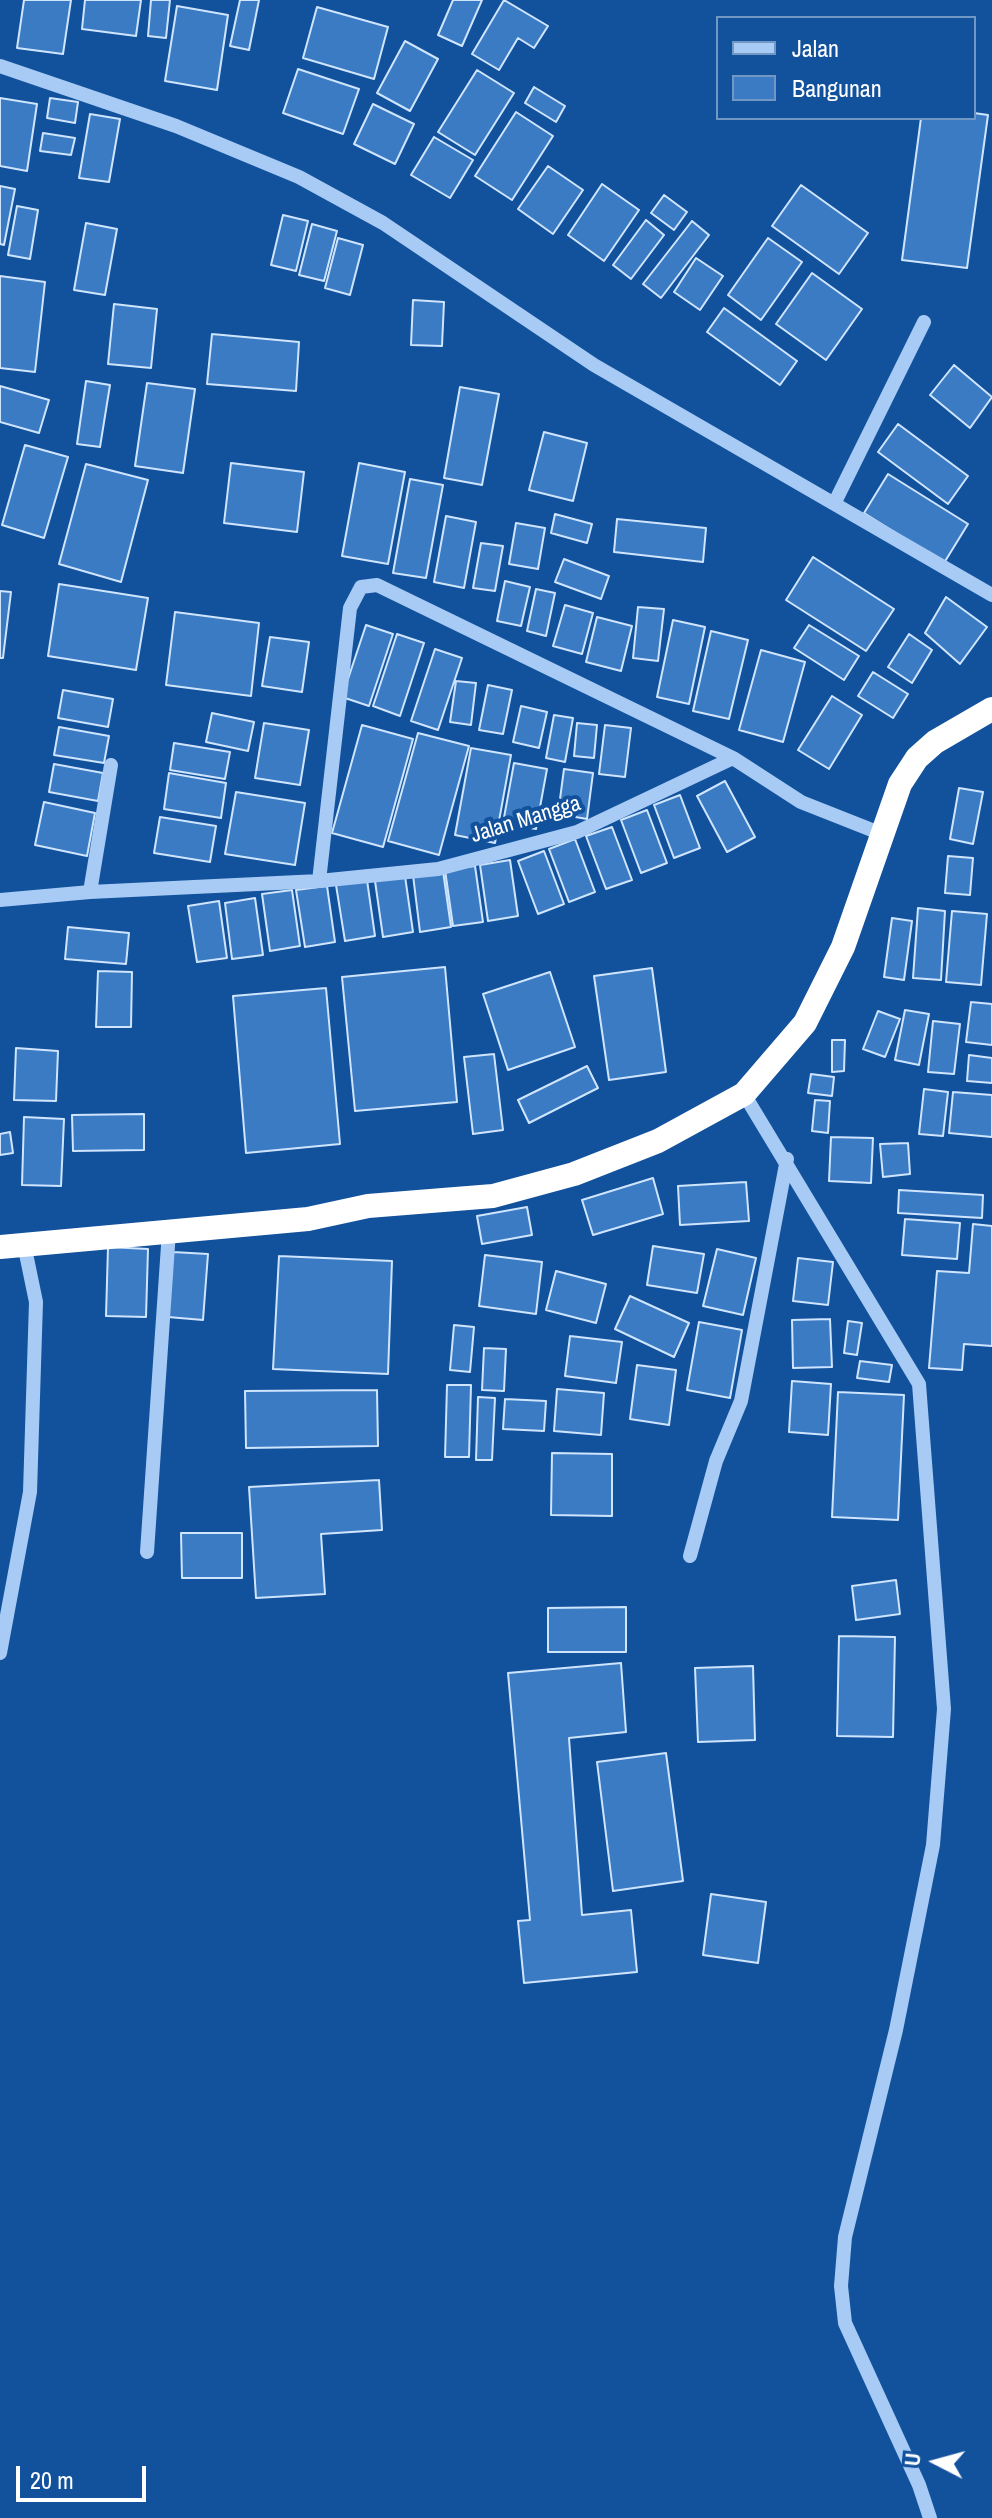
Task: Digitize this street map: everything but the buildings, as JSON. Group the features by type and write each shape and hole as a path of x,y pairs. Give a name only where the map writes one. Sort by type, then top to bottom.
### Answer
{"highway":[{"path":"12,1245 308,1219 368,1206 493,1196 574,1174 658,1141 744,1094 805,1023 843,947 900,784 917,758 935,742 992,709"}],"street":[{"path":"0,66 176,126 299,177 383,223 594,365 992,595"},
{"path":"835,502 924,322"},
{"path":"319,881 350,608 361,587 377,585 395,591 733,758 801,802 882,834"},
{"name":"Jalan Mangga","path":"0,900 90,892 319,881 438,869 577,832 733,758"},
{"path":"90,892 111,765"},
{"path":"744,1094 787,1159 919,1384 944,1709 933,1845 896,2030 845,2237 841,2286 845,2323 919,2485 930,2518"},
{"path":"690,1556 716,1461 741,1401 787,1159"},
{"path":"147,1552 169,1231"},
{"path":"0,1653 30,1492 36,1302 12,1245"}]}
